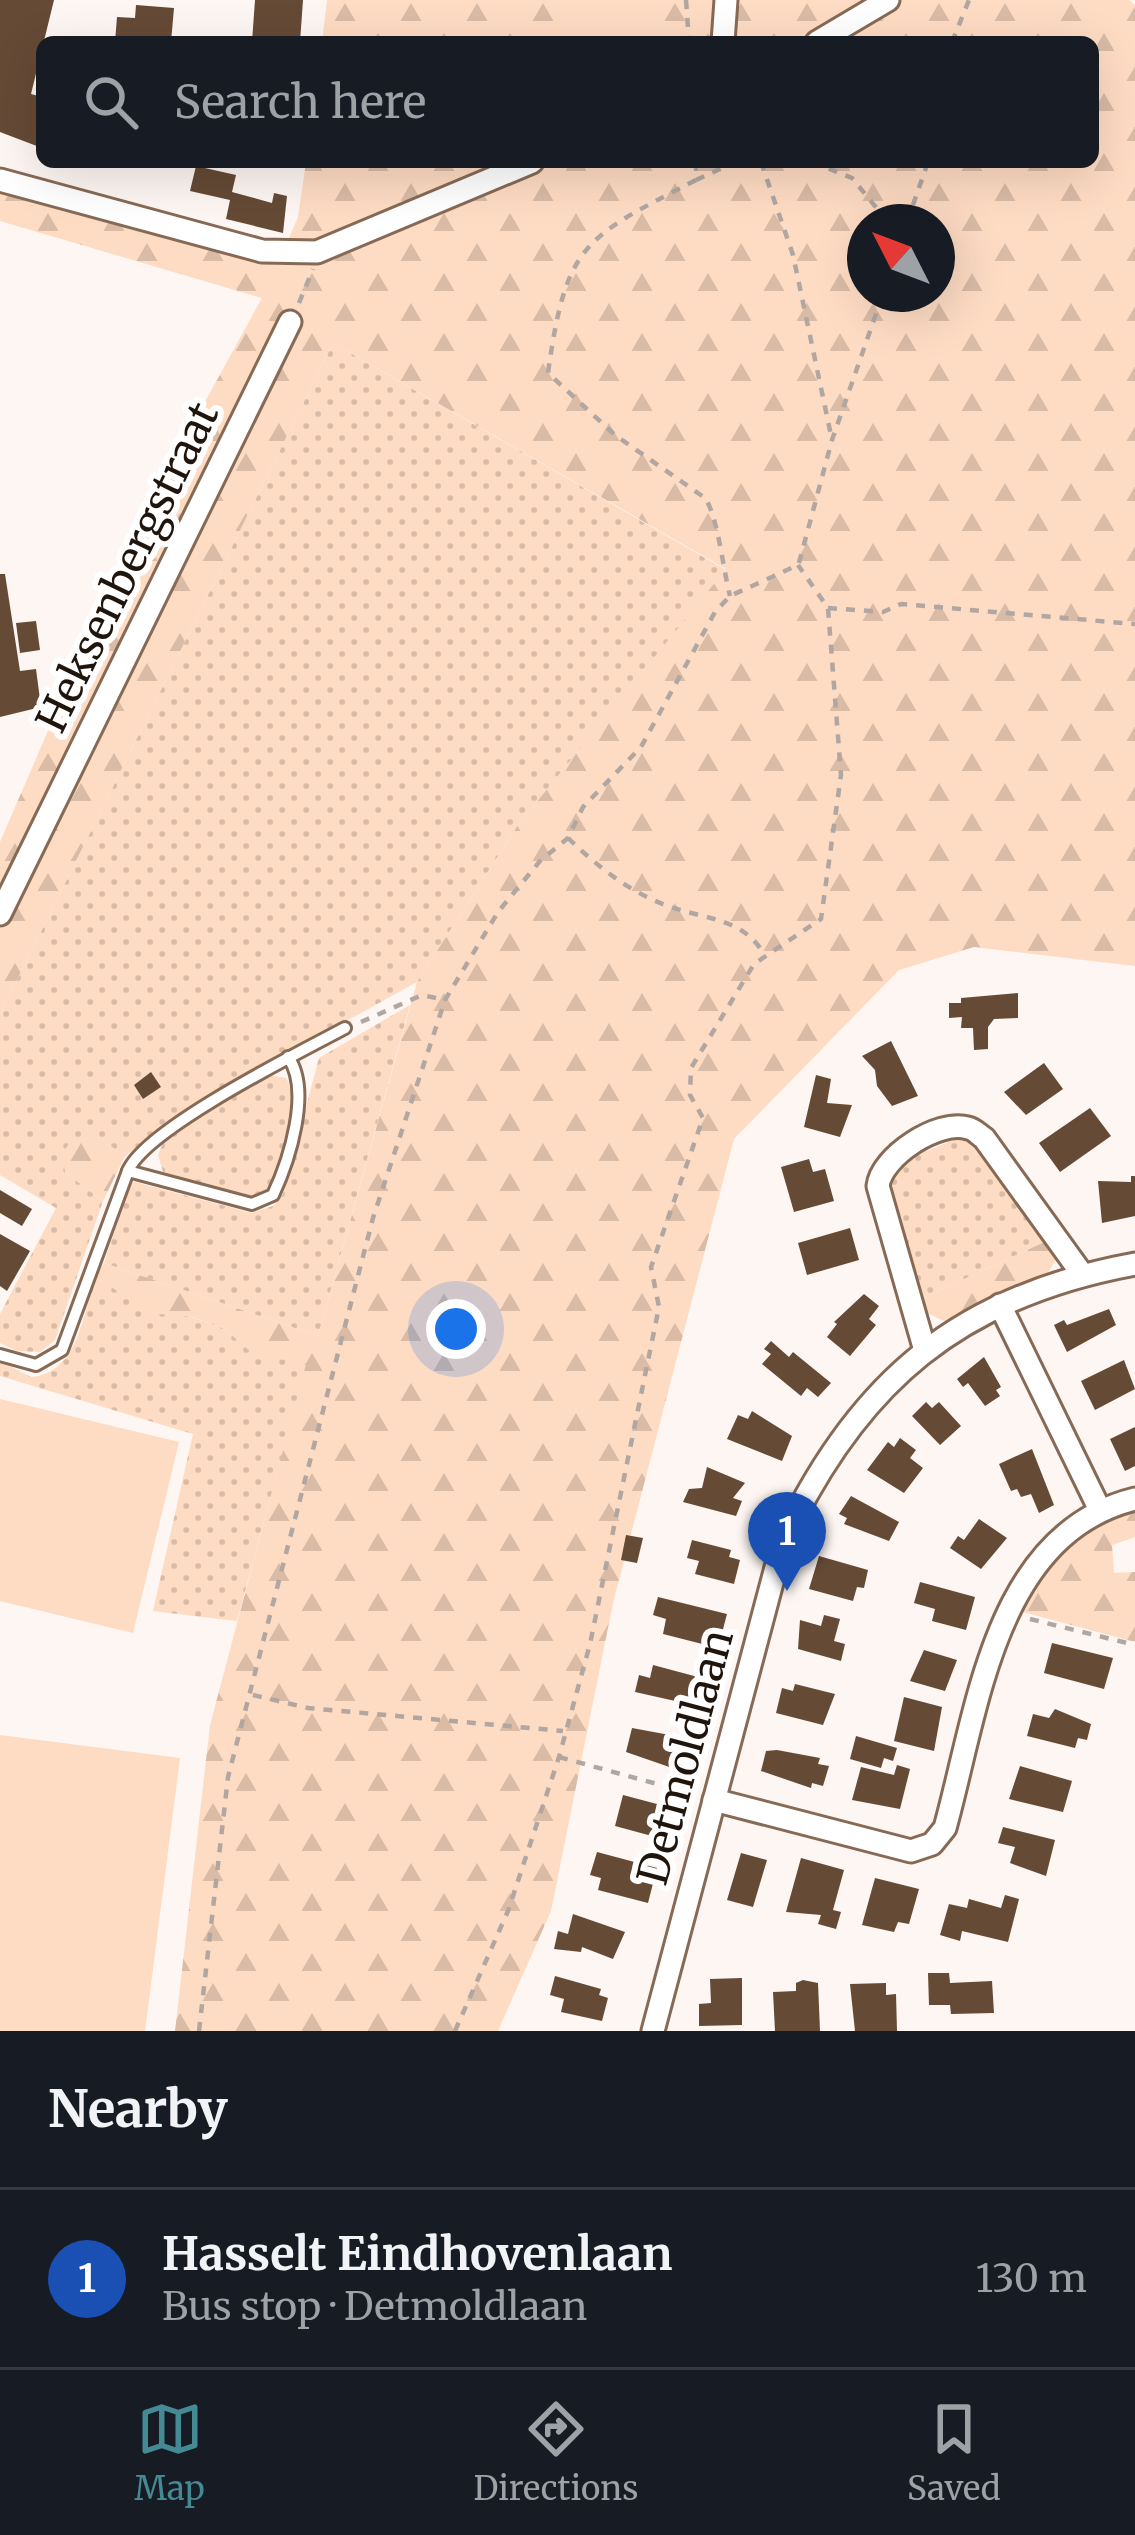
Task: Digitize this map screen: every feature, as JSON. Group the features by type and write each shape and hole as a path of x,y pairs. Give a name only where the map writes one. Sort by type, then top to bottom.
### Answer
{"street":[{"path":"724,36 727,0"},
{"path":"827,36 888,0"},
{"path":"0,181 262,251 317,252 518,168"},
{"name":"Heksenbergstraat","path":"0,914 290,322"},
{"path":"924,1347 878,1186 880,1169 894,1156 946,1129 967,1127 984,1138 1082,1274"},
{"name":"Detmoldlaan","path":"652,2031 783,1541 815,1473 868,1402 924,1347 1000,1304 1082,1274 1135,1264"},
{"path":"1000,1304 1099,1508"},
{"path":"714,1800 911,1851 932,1844 945,1828 1006,1613 1050,1547 1099,1508 1135,1499"}],"lane":[{"path":"0,1355 36,1364 62,1350 128,1171 144,1148 288,1057 345,1028"},
{"path":"128,1171 252,1204 267,1202 277,1188 300,1092 298,1071 288,1057"}],"path":[{"path":"686,0 688,36"},
{"path":"954,36 969,0"},
{"path":"696,168 696,180"},
{"path":"722,168 601,230 579,256 557,312 548,373 615,435 705,498 714,511 714,535 730,596"},
{"path":"763,168 794,255 832,440"},
{"path":"827,168 852,178 873,204"},
{"path":"914,204 926,168"},
{"path":"290,322 317,252"},
{"path":"798,565 832,440 877,312"},
{"path":"199,2031 228,1777 373,1218 445,1000 498,913 540,861 568,838 583,807 641,747 715,612 730,596 798,565"},
{"path":"455,2031 508,1911 590,1644 658,1307 650,1267 703,1118 690,1095 691,1068 754,964 821,919 841,775 828,608 798,565"},
{"path":"828,608 883,612 901,604 1135,624"},
{"path":"568,838 602,871 665,905 739,926 752,934 765,956"},
{"path":"345,1028 422,994 445,1000"},
{"path":"1006,1613 1135,1646"},
{"path":"250,1694 308,1708 563,1731"},
{"path":"559,1757 714,1800"}],"green space":[{"path":"327,0 1129,0 1135,5 1135,966 974,947 899,970 734,1139 613,1603 551,1911 498,2031 175,2031 210,1725 306,1364 253,1354 225,1329 190,1316 158,1314 95,1278 104,1263 318,1336 417,982 518,825 726,569 333,343 0,1014 0,842 135,529 262,298 0,221 0,185 280,259 298,217 305,168 1099,168 1099,36 323,36"},
{"path":"551,0 659,0 656,36 562,36"},
{"path":"333,343 726,570 518,825 417,982 207,1098 125,1156 93,1134 65,1172 103,1201 55,1340 40,1352 17,1351 0,1343 0,1314 56,1208 0,1175 0,1014"},
{"path":"410,1005 318,1336 104,1263 131,1181 252,1213 273,1206 283,1194 319,1058"},
{"path":"268,1075 286,1078 292,1106 280,1164 262,1193 252,1200 163,1172 158,1155 164,1140"},
{"path":"93,1134 125,1156 103,1201 65,1172 62,1154 72,1139"},
{"path":"968,1134 1051,1239 919,1300 887,1186 891,1166"},
{"path":"1051,1239 1057,1258 1047,1274 944,1321 923,1311 919,1300"},
{"path":"95,1278 158,1313 189,1316 225,1329 254,1354 307,1363 237,1621 153,1611 193,1434 0,1376 0,1361 31,1377 59,1365 76,1340"},
{"path":"0,1399 179,1442 133,1633 0,1601"},
{"path":"1135,1511 1135,1537 1112,1545 1114,1573 1135,1572 1135,1642 1019,1611 1067,1549 1097,1527"},
{"path":"0,1735 180,1758 145,2031 0,2031"}],"building":[{"path":"0,0 54,0 45,36 36,36 31,94 36,95 36,146 0,132"},
{"path":"255,0 303,0 300,36 252,36"},
{"path":"136,5 174,8 172,36 115,36 117,17 135,18"},
{"path":"196,168 205,168 236,175 232,192 272,203 274,193 287,196 283,233 226,219 230,200 190,191"},
{"path":"0,574 5,574 20,671 36,669 41,707 0,717"},
{"path":"36,621 40,650 20,653 16,623"},
{"path":"1018,993 1018,1018 994,1019 988,1027 988,1049 974,1050 973,1028 961,1028 962,1017 949,1018 949,1003 961,1003 961,998"},
{"path":"891,1041 918,1096 892,1106 877,1086 875,1070 862,1056"},
{"path":"1044,1063 1063,1089 1026,1115 1004,1092"},
{"path":"151,1072 161,1087 143,1099 134,1085"},
{"path":"816,1075 831,1079 827,1103 852,1105 840,1137 804,1127"},
{"path":"1090,1108 1111,1136 1060,1172 1039,1143"},
{"path":"809,1159 813,1172 825,1169 834,1201 794,1212 781,1167"},
{"path":"1135,1176 1135,1216 1102,1223 1098,1181 1131,1182"},
{"path":"0,1190 32,1209 22,1226 0,1213"},
{"path":"850,1228 859,1260 807,1275 798,1243"},
{"path":"0,1234 30,1251 7,1291 0,1286"},
{"path":"864,1294 879,1306 869,1319 876,1325 850,1356 827,1337 834,1322"},
{"path":"1109,1309 1116,1325 1067,1352 1054,1325 1064,1320 1067,1325"},
{"path":"771,1341 789,1357 793,1352 831,1383 818,1397 807,1388 801,1396 762,1364 771,1354 764,1349"},
{"path":"984,1357 1001,1387 996,1390 1000,1396 985,1406 968,1383 963,1387 957,1379"},
{"path":"1124,1360 1135,1389 1095,1410 1081,1381"},
{"path":"926,1402 932,1408 939,1402 961,1426 940,1445 912,1416"},
{"path":"752,1411 792,1436 782,1461 727,1439 738,1415 748,1419"},
{"path":"1135,1427 1135,1466 1125,1471 1110,1439"},
{"path":"900,1438 916,1450 910,1458 923,1468 904,1493 867,1470 888,1442 894,1447"},
{"path":"1032,1449 1054,1505 1039,1513 1031,1494 1021,1497 1017,1489 1011,1491 999,1464"},
{"path":"707,1467 745,1483 733,1498 742,1501 736,1516 683,1502 689,1489 702,1488"},
{"path":"851,1496 899,1522 889,1541 844,1524 847,1518 839,1514"},
{"path":"979,1519 1007,1538 981,1569 950,1548 958,1536 964,1540"},
{"path":"626,1535 643,1538 637,1563 621,1560"},
{"path":"692,1540 731,1550 729,1557 740,1560 734,1584 695,1574 699,1561 687,1558"},
{"path":"819,1556 868,1570 864,1588 857,1587 853,1601 809,1589"},
{"path":"920,1582 975,1597 966,1630 932,1621 935,1609 914,1603"},
{"path":"658,1597 727,1614 718,1648 663,1634 666,1619 653,1615"},
{"path":"824,1615 840,1619 834,1641 845,1644 841,1661 798,1649 800,1620 821,1626"},
{"path":"1052,1643 1113,1658 1104,1689 1044,1673"},
{"path":"924,1650 957,1660 945,1691 910,1681"},
{"path":"653,1665 709,1680 702,1707 635,1692 639,1675 650,1678"},
{"path":"795,1684 835,1694 823,1725 776,1713 782,1688 793,1691"},
{"path":"904,1697 942,1707 934,1751 894,1741"},
{"path":"1055,1709 1091,1724 1087,1740 1078,1738 1075,1748 1027,1736 1033,1714 1049,1718"},
{"path":"632,1728 686,1738 684,1745 691,1747 686,1764 680,1763 678,1770 626,1752"},
{"path":"856,1736 897,1748 893,1761 884,1758 881,1768 850,1759"},
{"path":"766,1751 820,1758 818,1764 829,1766 823,1786 812,1783 811,1788 761,1771"},
{"path":"897,1765 910,1769 900,1809 852,1800 861,1767 894,1775"},
{"path":"1020,1766 1072,1781 1063,1812 1009,1799"},
{"path":"623,1795 657,1804 653,1819 667,1823 663,1839 615,1826"},
{"path":"1003,1827 1055,1840 1046,1876 1010,1863 1015,1847 998,1843"},
{"path":"597,1852 657,1868 648,1903 598,1890 601,1878 590,1875"},
{"path":"741,1853 767,1860 753,1907 727,1900"},
{"path":"801,1858 844,1870 833,1910 841,1912 836,1929 818,1924 821,1915 786,1912"},
{"path":"875,1878 919,1889 909,1924 898,1922 894,1932 862,1925"},
{"path":"1005,1895 1019,1899 1008,1942 962,1931 960,1941 940,1935 949,1904 967,1908 969,1899 1001,1908"},
{"path":"573,1914 625,1932 613,1959 582,1947 581,1952 554,1949 558,1931 568,1934"},
{"path":"928,1973 949,1973 950,1983 992,1981 994,2013 951,2014 950,2005 929,2005"},
{"path":"555,1976 601,1989 599,1995 608,1998 602,2021 561,2012 564,1999 550,1995"},
{"path":"742,1978 742,2025 699,2026 699,2004 711,2003 710,1979"},
{"path":"796,1983 818,1983 820,2031 775,2031 773,1992 796,1991"},
{"path":"886,1983 886,1995 896,1994 897,2031 855,2031 850,1984"}],"place":[{"name":"Hasselt Eindhovenlaan","path":"787,1591"}]}
